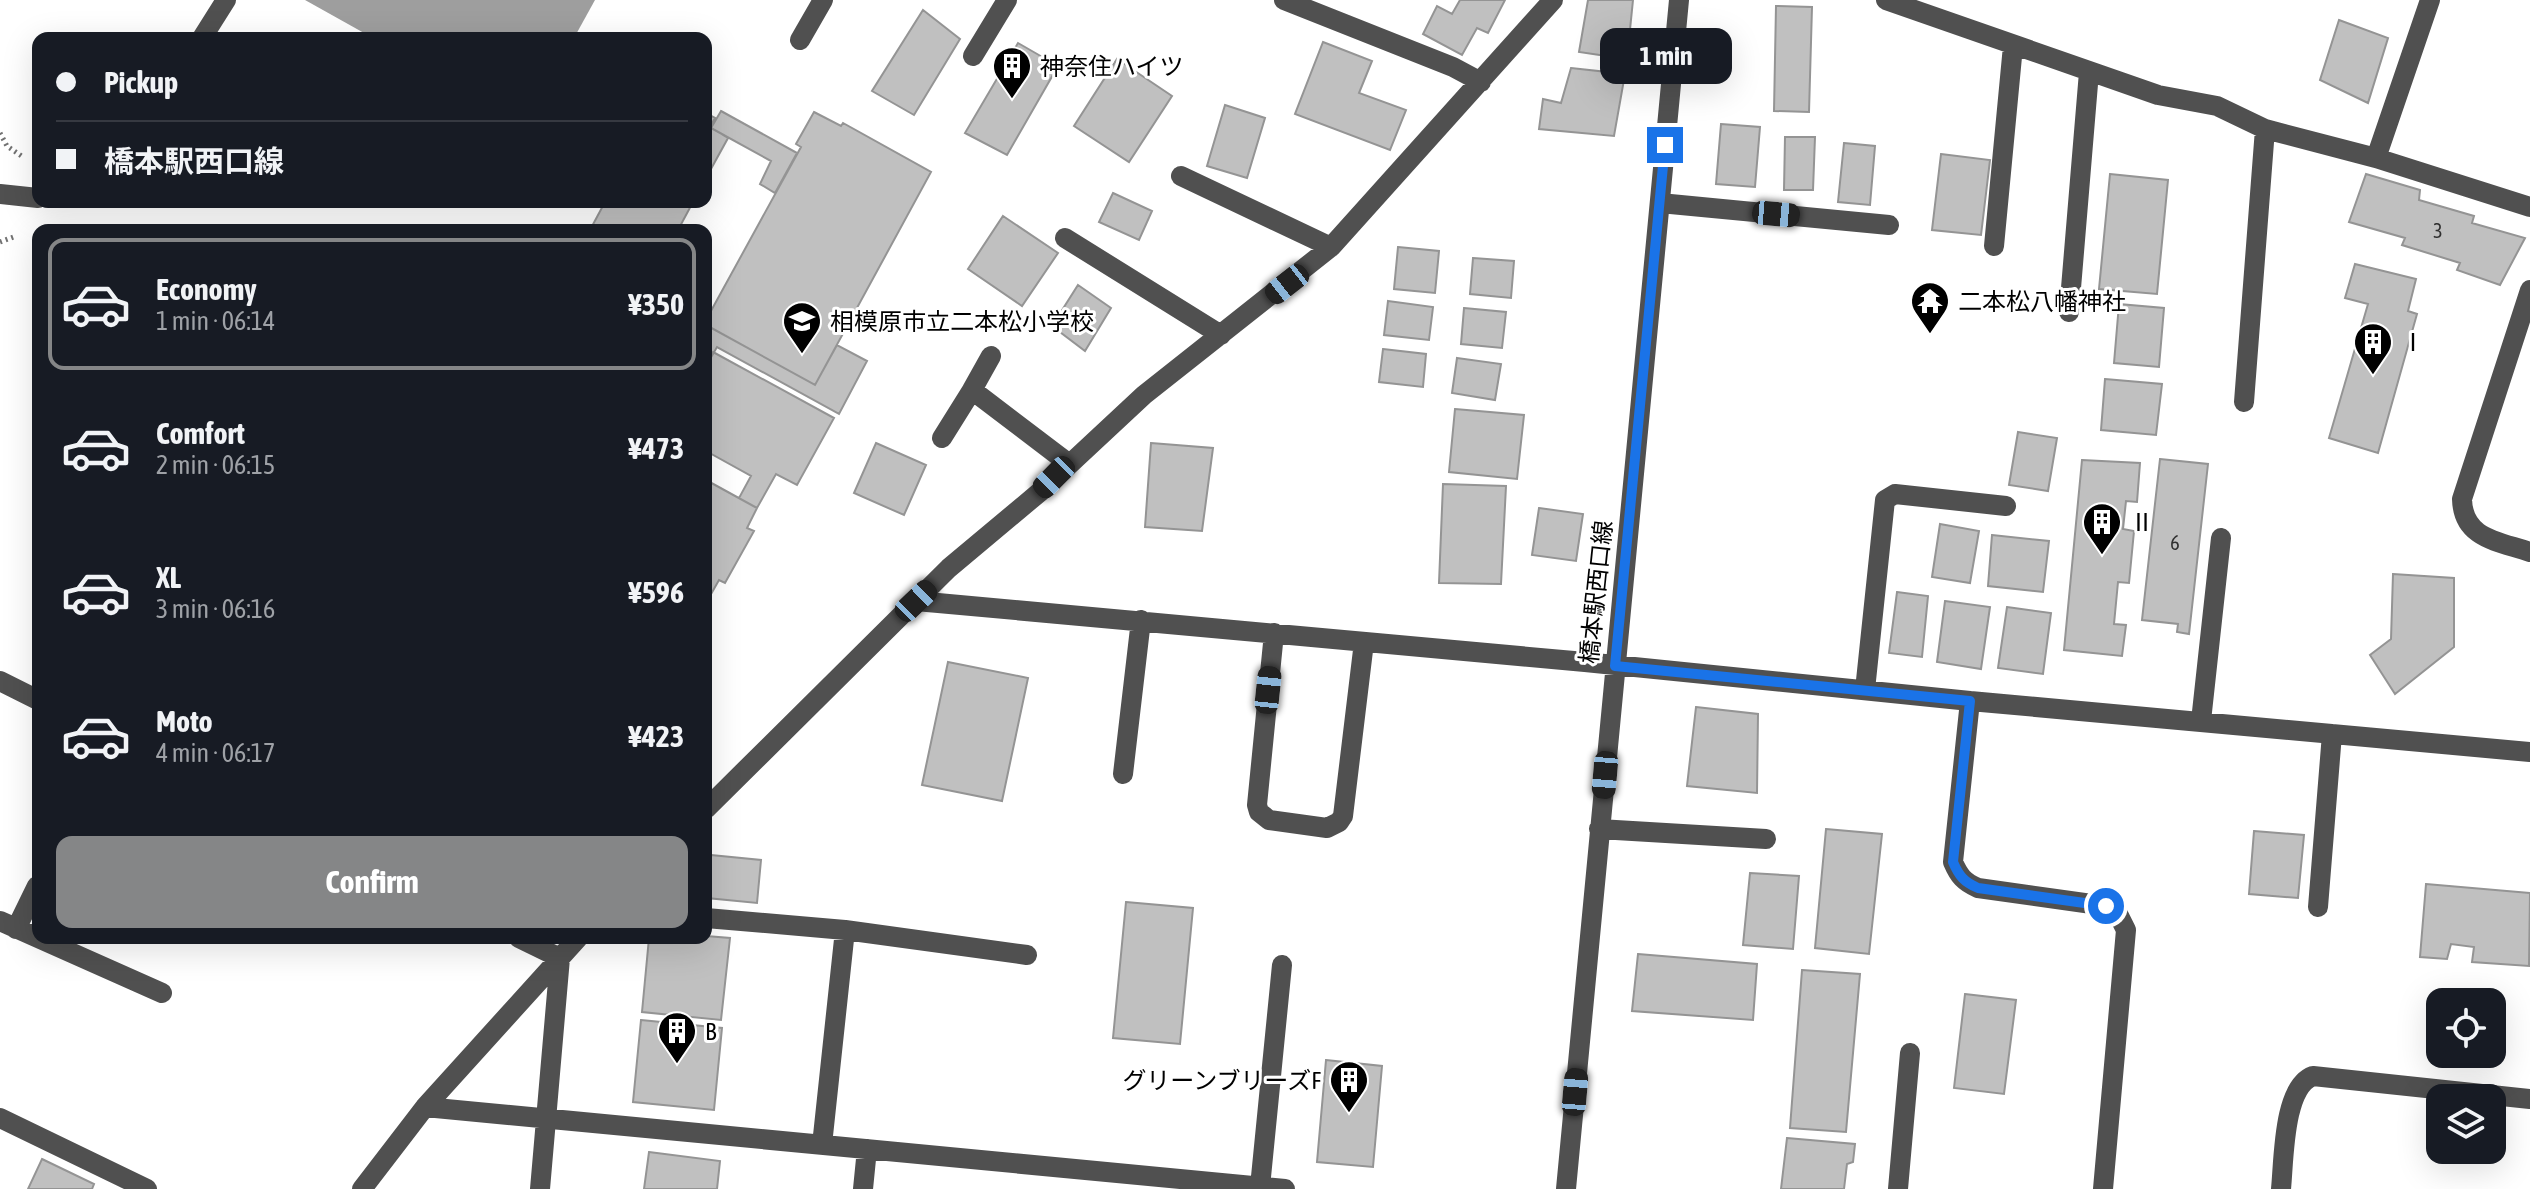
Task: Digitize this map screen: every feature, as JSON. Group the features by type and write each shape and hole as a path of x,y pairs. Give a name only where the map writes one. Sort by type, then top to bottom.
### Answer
{"street":[{"path":"206,32 226,0"},
{"path":"800,40 823,0"},
{"path":"973,56 1007,0"},
{"path":"1284,0 1453,67 1481,82"},
{"path":"712,803 916,601 1068,463 1144,395 1331,247 1553,0"},
{"name":"橋本駅西口線","path":"1566,1189 1679,0"},
{"path":"2376,158 2430,0"},
{"path":"1896,2 2158,95 2217,106 2265,129 2376,158 2530,207"},
{"path":"1994,246 2013,46"},
{"path":"2069,312 2089,72"},
{"path":"2244,402 2265,129"},
{"path":"1181,176 1331,247"},
{"path":"0,194 32,197"},
{"path":"1660,203 1889,225"},
{"path":"1065,238 1221,335"},
{"path":"2530,290 2462,499 2462,514 2479,535 2530,552"},
{"path":"942,438 991,356"},
{"path":"972,390 1068,463"},
{"path":"1865,690 1885,500 1895,494 2006,506"},
{"path":"2201,721 2221,538"},
{"path":"916,601 2530,752"},
{"path":"1123,774 1141,620"},
{"path":"1274,633 1257,805 1259,812 1269,820 1327,828 1343,816 1364,642"},
{"path":"0,681 32,697"},
{"path":"1970,701 1953,862 1958,875 1965,883 1978,888 2106,906 2116,910 2126,930 2103,1189"},
{"path":"2318,907 2332,734"},
{"path":"1599,829 1766,839"},
{"path":"32,893 8,925 32,936"},
{"path":"712,919 845,930 1027,955"},
{"path":"822,1145 845,930"},
{"path":"51,944 162,993"},
{"path":"531,944 560,958"},
{"path":"362,1189 425,1107 573,944"},
{"path":"540,1189 560,958"},
{"path":"1260,1187 1282,965"},
{"path":"1898,1189 1910,1053"},
{"path":"2281,1189 2292,1101 2305,1079 2313,1076 2530,1099"},
{"path":"425,1107 1285,1189"},
{"path":"0,1118 147,1189"},
{"path":"863,1189 867,1149"}],"path":[{"path":"0,133 7,146 23,157"},
{"path":"0,242 16,236"}],"shaded area":[{"path":"305,0 595,0 577,32 362,32"}],"building":[{"path":"1460,0 1505,0 1488,33 1477,28 1462,55 1423,34 1437,6 1452,14"},
{"path":"1588,0 1633,0 1627,59 1579,52"},
{"path":"1776,6 1812,7 1809,112 1774,111"},
{"path":"923,10 960,39 914,115 872,91"},
{"path":"2339,20 2388,38 2368,103 2320,80"},
{"path":"1323,42 1372,61 1359,93 1406,110 1390,150 1295,114"},
{"name":"神奈住ハイツ","path":"1018,43 1058,66 1007,155 965,133"},
{"path":"1117,59 1172,96 1129,162 1074,126"},
{"path":"1571,68 1625,74 1614,136 1539,129 1543,99 1561,103"},
{"path":"1225,105 1265,118 1247,178 1207,166"},
{"path":"721,111 797,153 775,193 760,184 771,161 712,126"},
{"path":"814,112 841,126 843,123 931,172 815,385 712,328 712,309 801,147 796,144"},
{"path":"1721,124 1760,127 1755,187 1716,184"},
{"path":"712,128 728,138 712,167"},
{"path":"1785,137 1815,137 1813,190 1784,190"},
{"path":"1844,143 1875,146 1870,205 1838,202"},
{"path":"1941,154 1990,160 1981,235 1932,230"},
{"path":"2110,174 2168,180 2157,294 2099,289"},
{"path":"2366,174 2420,190 2419,200 2474,216 2472,223 2525,238 2500,285 2457,270 2460,263 2402,245 2405,238 2349,222"},
{"path":"1113,193 1152,211 1139,240 1099,222"},
{"path":"602,208 690,208 681,224 593,224"},
{"path":"1003,216 1058,253 1022,306 968,269"},
{"path":"1398,247 1439,251 1435,293 1394,289"},
{"path":"1473,258 1514,261 1511,298 1470,294"},
{"name":"Ⅰ","path":"2355,264 2416,279 2408,311 2417,314 2378,453 2329,438 2368,304 2345,298"},
{"path":"1078,285 1111,308 1085,351 1052,326"},
{"path":"1388,301 1433,307 1429,340 1384,335"},
{"path":"2119,304 2164,308 2159,367 2114,363"},
{"path":"1464,308 1506,312 1502,348 1461,344"},
{"path":"712,328 815,385 837,345 867,361 839,414 717,347 712,356"},
{"path":"1383,349 1426,354 1423,387 1379,382"},
{"path":"712,354 834,418 797,485 776,474 757,508 739,498 751,476 712,454"},
{"path":"1457,358 1501,364 1495,400 1452,393"},
{"path":"2105,379 2162,384 2156,435 2101,430"},
{"path":"1455,409 1524,415 1517,479 1449,472"},
{"path":"2018,432 2057,438 2048,491 2009,485"},
{"path":"876,443 926,465 904,515 854,493"},
{"path":"1151,443 1213,448 1202,531 1145,527"},
{"path":"2160,459 2208,464 2189,634 2177,632 2178,624 2142,620"},
{"name":"Ⅱ","path":"2082,460 2140,463 2137,502 2126,501 2123,529 2134,531 2129,583 2118,582 2114,624 2126,625 2122,656 2064,650"},
{"path":"712,483 757,508 747,528 754,531 725,583 719,580 712,592"},
{"path":"1443,484 1506,486 1501,584 1439,583"},
{"path":"1539,508 1583,514 1576,561 1532,555"},
{"path":"1940,524 1979,531 1970,583 1932,577"},
{"path":"1992,535 2049,541 2043,592 1988,586"},
{"path":"2393,574 2454,578 2454,647 2395,694 2370,655 2391,639"},
{"path":"1897,592 1928,596 1922,657 1889,653"},
{"path":"1945,601 1990,607 1981,669 1937,662"},
{"path":"2007,607 2051,613 2043,674 1998,668"},
{"path":"948,662 1028,678 1002,801 922,785"},
{"path":"1696,707 1758,714 1757,793 1687,786"},
{"path":"1826,829 1882,834 1869,954 1815,948"},
{"path":"2254,831 2304,835 2298,898 2249,894"},
{"path":"712,855 761,860 757,903 712,898"},
{"path":"1750,873 1799,876 1793,949 1743,945"},
{"path":"2426,884 2530,893 2529,966 2472,962 2474,947 2451,944 2447,959 2420,957"},
{"path":"1126,902 1193,908 1180,1044 1113,1038"},
{"path":"712,936 730,938 721,1020 642,1012 648,944 712,944"},
{"path":"1638,954 1757,964 1753,1020 1632,1011"},
{"path":"1802,970 1860,974 1846,1132 1790,1128"},
{"path":"1965,994 2016,1000 2004,1094 1954,1088"},
{"name":"B","path":"641,1020 722,1028 714,1110 633,1102"},
{"name":"グリーンブリーズF","path":"1326,1060 1382,1066 1373,1167 1317,1162"},
{"path":"1787,1138 1855,1144 1853,1162 1847,1164 1844,1189 1781,1189"},
{"path":"649,1152 720,1161 717,1189 644,1189"},
{"path":"42,1159 94,1184 92,1189 28,1189"}],"place":[{"name":"神奈住ハイツ","path":"1012,100"},
{"name":"二本松八幡神社","path":"1930,335"},
{"name":"相模原市立二本松小学校","path":"802,355"},
{"name":"Ⅰ","path":"2373,376"},
{"name":"Ⅱ","path":"2102,556"},
{"name":"B","path":"677,1065"},
{"name":"グリーンブリーズF","path":"1349,1114"}],"route":[{"path":"1665,145 1615,666 1970,701 1953,862 1958,875 1965,883 1978,888 2106,906"}]}
